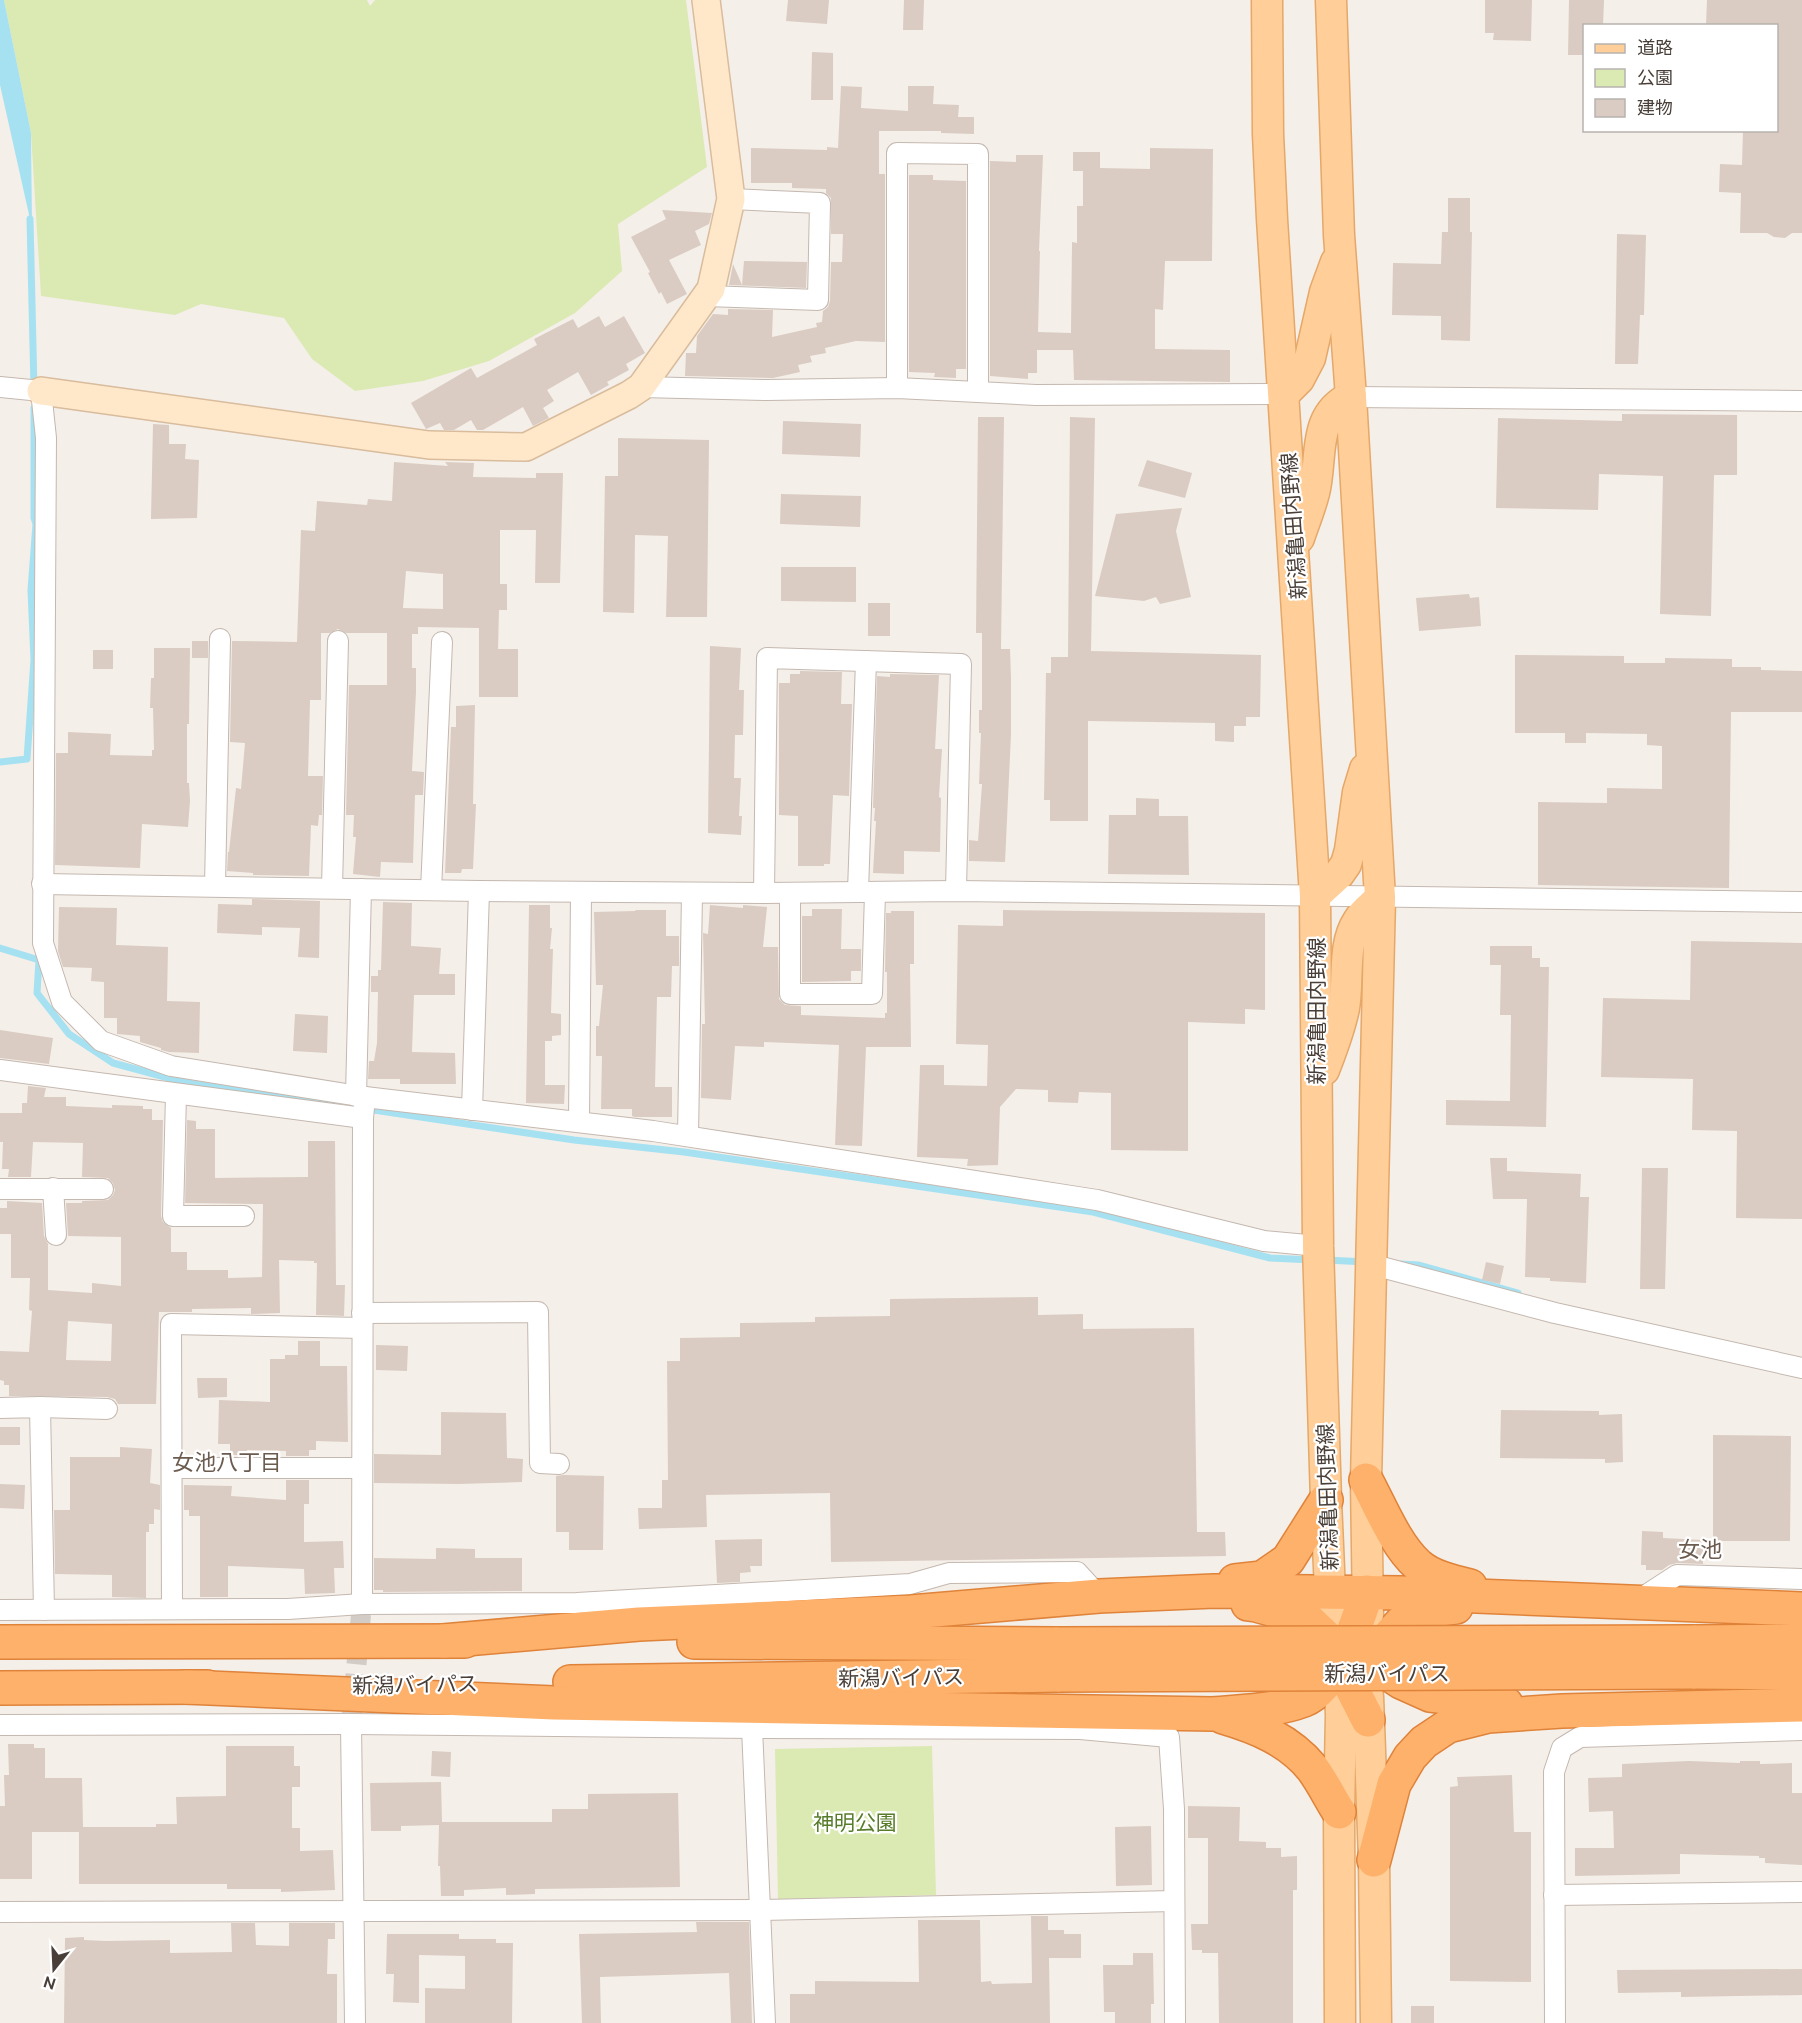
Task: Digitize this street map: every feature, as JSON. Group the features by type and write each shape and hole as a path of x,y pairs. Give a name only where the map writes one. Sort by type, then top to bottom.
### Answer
{"highway":[{"path":"1366,1480 1401,1544 1418,1566 1449,1581 1521,1598"},
{"path":"442,1641 639,1624 910,1612 1100,1596 1262,1578 1288,1560 1326,1500"},
{"path":"1100,1596 1215,1591 1330,1591 1802,1609"},
{"path":"1330,1591 1353,1680"},
{"path":"1353,1680 1367,1592"},
{"path":"1100,1596 1256,1605 1307,1619 1326,1637 1353,1680"},
{"path":"1353,1680 1402,1622 1423,1611 1521,1598"},
{"name":"新潟バイパス","path":"0,1642 442,1641 1059,1659"},
{"name":"新潟バイパス","path":"0,1688 186,1687 1059,1659 1692,1657 1802,1641"},
{"name":"新潟バイパス","path":"1692,1657 1802,1673"},
{"path":"186,1687 554,1703 1213,1714 1274,1709 1306,1699 1323,1685 1353,1680 1383,1670 1401,1682 1430,1695 1562,1711"},
{"path":"1374,1860 1394,1784 1410,1757 1424,1742 1448,1726 1488,1716 1562,1711 1802,1705"},
{"path":"1213,1714 1252,1726 1289,1745 1312,1768 1339,1812"}],"main road":[{"name":"新潟亀田内野線","path":"1267,0 1268,134 1272,219 1316,896 1318,1246 1330,1591"},
{"name":"新潟亀田内野線","path":"1331,0 1333,116 1340,251 1351,397 1380,898 1370,1264 1366,1480 1367,1592"},
{"path":"1284,394 1299,379 1310,358 1325,292 1340,251"},
{"path":"1294,553 1314,493 1321,437 1328,416 1334,407 1351,397"},
{"path":"1316,896 1346,864 1358,792 1372,744"},
{"path":"1317,1092 1341,1024 1353,929 1380,898"},
{"path":"1340,2023 1339,1812 1353,1680"},
{"path":"1353,1680 1374,1860 1376,2023"}],"street":[{"path":"0,387 429,445 526,447 641,387 711,289 731,199 706,0"},
{"path":"897,388 897,153 978,154 978,392"},
{"path":"706,296 818,300 820,202 731,199"},
{"path":"641,387 767,390 897,388 1036,395 1284,394"},
{"path":"40,391 46,438 43,943 62,1002 101,1041 171,1066 361,1096 688,1136 1097,1200 1264,1241 1318,1246"},
{"path":"1351,397 1802,401"},
{"path":"215,886 220,639"},
{"path":"332,888 338,641"},
{"path":"431,890 442,642"},
{"path":"764,893 767,658 961,664 956,891"},
{"path":"790,893 790,994 872,994 866,892 866,661"},
{"path":"42,884 479,891 692,893 956,891 1802,902"},
{"path":"361,889 362,1604"},
{"path":"472,1110 479,891"},
{"path":"579,1122 581,892"},
{"path":"688,1136 692,893"},
{"path":"0,1070 363,1118"},
{"path":"176,1094 173,1216 244,1216"},
{"path":"53,1188 56,1235"},
{"path":"0,1189 103,1189"},
{"path":"1370,1264 1555,1313 1802,1368"},
{"path":"172,1610 171,1324 362,1321 538,1312 540,1463 559,1464"},
{"path":"40,1407 44,1610"},
{"path":"0,1408 107,1408"},
{"path":"172,1468 362,1468"},
{"path":"0,1610 288,1609 362,1604 577,1603 910,1584 949,1573 1077,1572 1100,1596"},
{"path":"1635,1602 1677,1575 1802,1578"},
{"path":"351,1724 355,2023"},
{"path":"0,1725 351,1724 1080,1729 1169,1737 1174,1809 1175,2023"},
{"path":"752,1728 765,2023"},
{"path":"1555,2023 1554,1772 1562,1748 1580,1737 1802,1730"},
{"path":"1554,1895 1802,1892"},
{"path":"0,1912 760,1910 1174,1901"}],"green space":[{"path":"4,0 367,0 370,6 375,0 686,0 707,167 618,224 622,271 575,313 489,361 423,381 355,391 312,359 284,318 201,304 175,315 41,296 31,133"},
{"name":"神明公園","path":"932,1746 936,1895 778,1899 775,1749"}],"water":[{"path":"0,0 4,0 31,133 32,228 0,85"}],"building":[{"path":"788,0 829,0 827,24 786,21"},
{"path":"904,0 924,0 923,30 903,30"},
{"path":"1485,0 1532,0 1531,41 1493,40 1494,33 1485,33"},
{"path":"1569,0 1604,0 1603,24 1583,24 1583,55 1568,55"},
{"path":"1707,0 1802,0 1802,233 1792,233 1785,238 1774,237 1767,233 1740,233 1741,193 1719,192 1720,164 1742,165 1743,132 1778,132 1778,24 1706,24"},
{"path":"812,52 833,53 833,100 811,100"},
{"path":"841,86 862,87 861,108 908,111 908,86 934,86 933,104 959,105 958,117 974,117 974,134 941,133 941,131 879,131 879,174 885,174 885,342 856,341 825,348 826,353 810,356 812,362 798,365 800,372 773,378 685,376 686,353 696,353 697,336 713,314 728,315 728,309 773,310 772,337 817,327 816,323 822,322 823,311 828,307 830,301 831,262 842,262 843,234 831,234 831,198 826,193 826,189 792,188 792,183 751,183 751,148 827,150 827,147 838,148"},
{"path":"1150,148 1213,149 1212,261 1165,261 1163,310 1155,309 1155,349 1230,350 1230,382 1074,380 1073,350 1037,350 1037,373 1028,373 1028,379 990,376 990,161 1016,162 1016,155 1043,155 1038,332 1071,333 1072,242 1077,243 1077,206 1083,206 1083,171 1073,171 1073,152 1100,152 1100,168 1150,169"},
{"path":"909,175 933,175 933,180 966,181 966,369 956,369 956,378 934,377 935,373 909,372"},
{"path":"1448,198 1470,198 1470,232 1472,232 1470,341 1441,340 1441,316 1392,315 1393,263 1441,264 1442,232 1448,232"},
{"path":"662,210 712,213 709,224 695,231 701,245 669,260 687,294 667,304 661,292 659,294 631,237 666,219"},
{"path":"1617,234 1646,235 1644,315 1640,315 1638,364 1615,364"},
{"path":"744,261 807,262 806,288 729,285 733,264 742,285"},
{"path":"599,316 605,327 624,316 645,353 626,364 629,370 607,382 609,385 591,395 578,372 547,390 554,401 543,408 549,418 533,426 523,407 483,430 477,430 471,420 454,430 444,430 440,423 426,429 411,403 471,368 477,378 537,345 534,339 573,319 578,328"},
{"path":"1622,414 1737,415 1737,475 1714,475 1711,616 1660,614 1663,476 1599,474 1598,510 1496,508 1498,418 1622,421"},
{"path":"978,417 1004,417 1001,649 1010,649 1011,678 1011,734 1005,862 969,861 969,840 978,841 982,784 979,784 981,733 979,733 979,710 982,710 982,633 976,633"},
{"path":"1070,417 1095,418 1091,651 1261,655 1260,717 1246,717 1246,726 1234,726 1234,742 1215,741 1215,723 1088,721 1088,821 1050,821 1050,800 1044,800 1046,673 1051,673 1051,657 1068,657"},
{"path":"783,421 861,424 860,457 782,454"},
{"path":"153,424 169,425 169,444 186,444 185,459 199,460 197,518 151,519"},
{"path":"618,438 709,440 707,617 666,617 668,536 635,535 634,613 603,612 605,476 618,476"},
{"path":"1147,460 1192,473 1185,498 1138,486"},
{"path":"394,462 448,466 445,462 474,463 473,477 536,478 536,473 563,473 560,583 535,583 536,530 500,530 500,584 507,584 507,610 499,610 498,649 518,649 518,697 479,697 479,628 418,627 418,634 412,634 412,668 416,668 416,692 412,771 424,772 423,795 415,795 413,863 381,862 380,877 353,874 356,837 353,837 354,815 346,815 349,685 387,685 387,633 346,633 338,629 330,633 321,633 321,700 310,700 308,776 323,776 322,815 319,815 318,826 311,825 309,876 253,875 253,873 227,871 236,788 241,789 245,743 230,742 232,641 297,642 301,530 315,531 317,501 367,505 368,499 392,501","holes":["406,571 443,574 443,609 403,608"]},
{"path":"781,494 861,496 860,527 780,524"},
{"path":"1182,508 1176,531 1191,597 1160,604 1156,597 1144,601 1095,596 1116,514"},
{"path":"781,567 856,567 856,602 781,601"},
{"path":"1469,594 1470,598 1479,597 1481,626 1419,631 1416,598"},
{"path":"868,603 890,603 890,636 868,636"},
{"path":"192,641 208,641 208,658 192,658"},
{"path":"710,646 741,648 739,690 744,690 743,735 735,735 734,778 741,778 739,816 742,816 741,835 708,833"},
{"path":"154,648 190,648 189,724 187,724 187,783 189,783 190,801 188,827 142,824 140,868 55,865 56,753 68,753 68,732 111,734 110,755 152,756 152,750 154,750 153,708 150,708 151,678 154,678"},
{"path":"93,650 113,650 113,669 93,669"},
{"path":"1515,655 1624,656 1624,663 1665,663 1665,658 1732,659 1732,667 1802,671 1802,712 1731,712 1729,888 1538,885 1538,802 1607,803 1607,788 1662,789 1662,746 1647,745 1647,734 1586,733 1586,743 1565,743 1565,733 1515,733"},
{"path":"800,671 842,672 841,704 852,704 849,796 833,795 830,864 824,864 824,866 798,866 798,816 779,815 779,683 790,683 790,674 800,674"},
{"path":"890,674 939,675 935,749 942,749 939,797 941,798 940,852 904,851 904,874 873,873 876,821 874,821 875,808 873,808 877,676 890,677"},
{"path":"475,705 473,804 476,804 473,869 462,869 461,873 445,873 451,727 456,727 456,706"},
{"path":"1136,798 1159,799 1159,816 1188,816 1189,875 1108,874 1109,815 1136,815"},
{"path":"252,899 320,901 319,958 298,957 300,928 262,927 262,935 217,933 218,904 252,905"},
{"path":"383,902 412,903 411,946 441,948 439,974 455,974 455,995 414,995 412,1052 455,1053 456,1084 400,1084 400,1079 368,1079 369,1061 374,1061 377,1043 378,992 371,992 371,976 378,976 378,970 381,970"},
{"path":"529,905 550,905 550,928 552,928 550,949 553,949 551,1013 561,1014 561,1035 552,1036 552,1041 545,1041 545,1085 565,1085 564,1104 526,1103"},
{"path":"710,905 743,908 743,905 767,907 763,947 778,947 779,999 785,1005 801,1006 801,1015 885,1018 885,1013 887,1013 886,913 914,911 914,964 910,964 911,1047 866,1047 862,1146 835,1145 839,1045 764,1042 764,1047 735,1046 731,1100 701,1098 702,1024 705,1024 703,933 708,934"},
{"path":"59,907 117,908 116,945 168,947 167,1001 200,1002 199,1053 169,1052 140,1042 140,1036 117,1034 117,1018 104,1018 104,982 91,981 92,968 63,967 58,951"},
{"path":"812,909 842,909 841,949 861,949 861,971 851,971 851,981 802,982 802,916 812,916"},
{"path":"666,910 666,936 679,936 679,966 672,966 671,997 657,997 655,1087 672,1087 672,1117 635,1117 632,1116 632,1109 601,1109 602,1056 596,1056 596,1026 599,1026 603,985 596,985 594,912"},
{"path":"1003,910 1265,913 1265,1010 1245,1009 1245,1024 1188,1022 1188,1151 1111,1150 1111,1093 1079,1092 1078,1103 1048,1102 1048,1090 1016,1089 1000,1107 998,1165 967,1166 968,1159 917,1157 920,1065 944,1065 944,1085 987,1086 988,1045 956,1044 958,925 1003,926"},
{"path":"1691,941 1802,943 1802,1219 1736,1218 1737,1131 1692,1130 1693,1079 1601,1077 1603,998 1690,1000"},
{"path":"1490,946 1532,946 1532,958 1540,958 1540,967 1549,967 1546,1127 1446,1125 1446,1100 1510,1101 1511,1015 1500,1015 1501,965 1490,965"},
{"path":"295,1014 328,1016 327,1053 293,1051"},
{"path":"0,1030 53,1038 49,1064 0,1058"},
{"path":"28,1086 46,1088 44,1097 66,1097 66,1106 112,1108 112,1105 143,1106 143,1109 152,1109 152,1120 163,1120 161,1216 163,1222 171,1228 171,1252 187,1252 187,1270 228,1270 228,1278 262,1277 263,1204 185,1203 187,1120 196,1121 196,1129 215,1129 215,1178 308,1177 308,1141 335,1141 336,1285 345,1285 344,1316 316,1315 317,1263 279,1260 280,1313 251,1314 251,1308 159,1312 156,1404 118,1404 115,1399 107,1397 9,1396 9,1385 4,1385 4,1381 0,1380 0,1351 29,1352 32,1311 29,1310 30,1278 11,1278 11,1234 0,1234 0,1208 7,1208 7,1201 42,1203 44,1236 48,1244 48,1290 92,1293 92,1283 121,1286 121,1237 68,1236 66,1203 108,1200 115,1190 108,1178 82,1177 83,1143 33,1142 31,1177 8,1177 9,1169 2,1169 3,1142 0,1142 0,1113 22,1113 22,1103 27,1103","holes":["68,1321 112,1324 111,1361 66,1360"]},
{"path":"1490,1158 1507,1158 1507,1171 1581,1174 1580,1197 1589,1197 1586,1283 1525,1277 1527,1199 1493,1199"},
{"path":"1642,1168 1668,1168 1665,1289 1640,1289"},
{"path":"1486,1262 1504,1266 1500,1284 1482,1280"},
{"path":"1038,1297 1038,1315 1083,1314 1083,1329 1194,1328 1197,1532 1225,1532 1226,1556 831,1562 830,1493 706,1495 707,1527 639,1529 638,1508 662,1508 662,1480 668,1480 667,1361 680,1361 680,1338 740,1337 740,1323 815,1322 815,1317 890,1316 890,1299"},
{"path":"298,1341 320,1341 320,1366 347,1366 348,1442 316,1441 316,1450 309,1450 309,1456 286,1456 286,1451 247,1450 247,1455 230,1455 230,1444 218,1444 219,1400 270,1402 270,1359 285,1359 285,1355 298,1355"},
{"path":"376,1345 408,1346 407,1371 376,1370"},
{"path":"197,1378 227,1378 227,1397 198,1398"},
{"path":"1501,1410 1599,1411 1599,1415 1622,1414 1623,1462 1605,1463 1605,1459 1500,1458"},
{"path":"441,1412 506,1413 507,1458 523,1459 522,1482 374,1483 374,1454 441,1455"},
{"path":"0,1427 20,1427 20,1445 0,1445"},
{"path":"1713,1435 1791,1436 1790,1541 1713,1541"},
{"path":"120,1447 152,1449 150,1483 160,1485 160,1510 154,1509 154,1524 149,1524 149,1532 146,1532 146,1598 112,1597 112,1575 55,1574 54,1510 70,1510 70,1457 120,1457"},
{"path":"556,1476 604,1476 603,1550 569,1550 569,1532 556,1532"},
{"path":"286,1480 309,1480 309,1504 304,1504 304,1542 343,1541 344,1568 334,1568 335,1593 305,1594 304,1569 228,1566 228,1597 200,1597 200,1516 189,1516 189,1510 184,1510 184,1485 232,1486 231,1496 286,1500"},
{"path":"0,1484 25,1485 24,1509 0,1508"},
{"path":"1642,1531 1663,1532 1663,1538 1703,1540 1703,1564 1677,1563 1662,1570 1646,1570 1646,1565 1641,1565"},
{"path":"762,1539 762,1566 750,1566 751,1572 740,1573 740,1582 717,1583 715,1540"},
{"path":"436,1548 475,1549 475,1558 522,1558 522,1591 383,1592 383,1590 374,1590 374,1558 436,1559"},
{"path":"8,1744 34,1744 34,1748 45,1748 45,1778 82,1778 83,1827 156,1827 156,1824 177,1824 176,1797 226,1796 226,1746 294,1746 294,1766 300,1766 300,1787 292,1787 292,1828 300,1828 300,1851 333,1850 335,1890 281,1892 281,1889 227,1889 227,1884 79,1884 79,1832 32,1832 32,1879 0,1879 0,1806 5,1806 4,1775 9,1775"},
{"path":"432,1751 451,1752 450,1777 431,1776"},
{"path":"1689,1761 1792,1763 1792,1793 1802,1793 1802,1865 1765,1863 1765,1858 1759,1858 1759,1856 1680,1854 1680,1874 1575,1876 1575,1848 1614,1848 1613,1811 1589,1812 1588,1778 1622,1777 1622,1764"},
{"path":"1512,1775 1514,1832 1531,1832 1531,1982 1450,1981 1450,1787 1458,1786 1457,1777"},
{"path":"441,1782 442,1822 552,1822 552,1809 588,1809 588,1794 678,1793 680,1887 535,1889 535,1894 506,1895 506,1888 464,1890 464,1896 441,1896 440,1866 438,1866 439,1825 401,1826 401,1831 371,1831 370,1783"},
{"path":"1188,1806 1240,1807 1239,1841 1266,1842 1266,1848 1281,1848 1281,1857 1297,1856 1297,1890 1293,1890 1293,2023 1219,2023 1218,1953 1202,1953 1202,1950 1192,1950 1191,1924 1208,1924 1208,1838 1188,1838"},
{"path":"1151,1826 1152,1885 1116,1886 1115,1827"},
{"path":"1031,1916 1048,1916 1048,1930 1064,1930 1064,1934 1081,1934 1081,1958 1049,1958 1050,2023 790,2023 790,1994 815,1994 815,1981 919,1982 918,1920 980,1920 981,1982 1032,1983"},
{"path":"696,1922 749,1922 752,2023 731,2023 729,1973 600,1977 601,2023 582,2023 579,1934 697,1932"},
{"path":"231,1923 255,1923 256,1945 289,1946 289,1923 335,1923 335,1939 328,1939 327,1974 337,1974 337,2023 64,2023 65,1938 84,1937 84,1940 106,1941 170,1940 170,1953 232,1952"},
{"path":"387,1934 459,1934 459,1939 496,1939 496,1943 513,1943 512,2023 425,2023 425,1988 465,1989 465,1956 419,1955 419,2003 393,2002 394,1974 386,1974"},
{"path":"1133,1953 1153,1953 1154,2004 1151,2004 1151,2023 1115,2023 1115,2012 1104,2012 1103,1965 1133,1965"},
{"path":"1802,1969 1802,1995 1681,1997 1681,1992 1618,1993 1617,1970"},
{"path":"1411,2006 1434,2006 1434,2023 1411,2023"}],"waterway":[{"path":"30,219 34,388"},
{"path":"0,762 27,759 34,660 31,590 36,524 34,518 34,408"},
{"path":"0,948 39,960 37,993 69,1034 113,1063 187,1083 335,1105"},
{"path":"367,1109 574,1140 684,1152 1093,1212 1270,1258 1312,1260"},
{"path":"1326,1260 1366,1262"},
{"path":"1401,1264 1419,1265 1518,1293"}],"tunnel":[{"path":"351,1724 362,1604"}],"district":[{"name":"女池八丁目","path":"227,1461"},
{"name":"女池","path":"1700,1548"}]}
